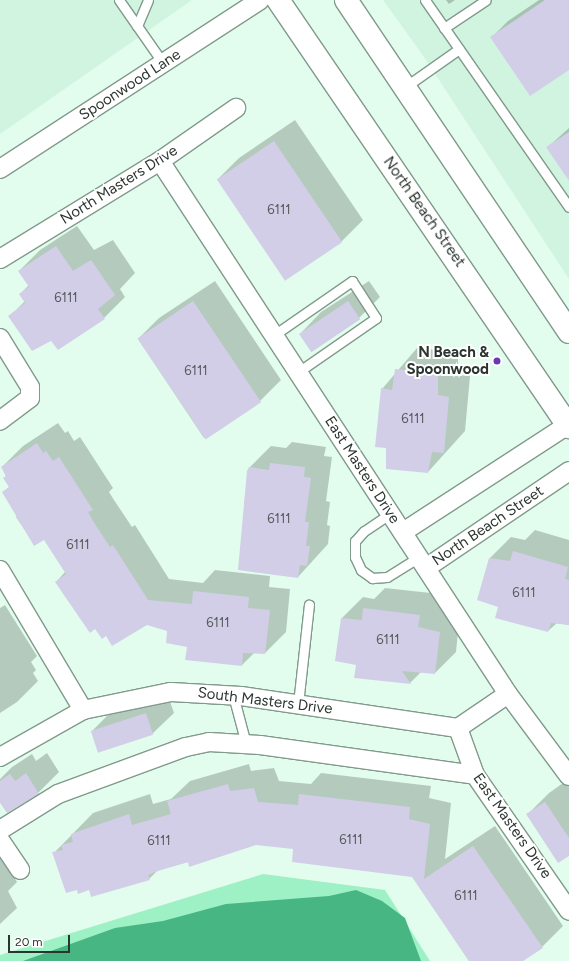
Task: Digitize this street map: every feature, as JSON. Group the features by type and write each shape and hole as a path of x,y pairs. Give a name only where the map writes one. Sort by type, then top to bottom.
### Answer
{"main road":[{"name":"North Beach Street","path":"278,0 568,425"},
{"path":"346,0 569,332"}],"street":[{"name":"Spoonwood Lane","path":"0,169 260,0"},
{"name":"North Masters Drive","path":"0,259 160,161 236,108"},
{"name":"East Masters Drive","path":"160,161 508,694 569,776"},
{"path":"0,338 30,387 30,398 0,421"},
{"name":"North Beach Street","path":"403,532 568,425"},
{"name":"North Beach Street","path":"423,563 569,471"},
{"path":"0,570 83,710"},
{"name":"South Masters Drive","path":"0,757 83,710 171,692 233,695 458,728"},
{"path":"458,728 508,694"},
{"name":"East Masters Drive","path":"458,728 475,775 567,902"},
{"path":"0,830 58,794 186,747 209,742 246,744 475,775"},
{"path":"0,840 20,870"}],"lane":[{"path":"119,0 163,63"},
{"path":"137,26 148,0"},
{"path":"425,0 569,207"},
{"path":"444,28 486,0"},
{"path":"405,87 459,49"},
{"path":"274,335 352,281 376,318 298,372"},
{"path":"391,513 364,531 355,541 355,557 361,570 372,578 387,578 423,563"},
{"path":"298,704 309,605"},
{"path":"233,695 246,744"}],"shaded area":[{"path":"0,0 192,0 0,134"},
{"path":"383,0 569,0 569,279 424,57"},
{"path":"263,874 385,890 430,961 0,961 0,955"},
{"path":"356,890 382,901 405,918 421,961 23,961 115,928 163,921 226,904 329,896"}],"building":[{"path":"545,0 569,0 569,70 530,96 490,37"},
{"path":"569,132 569,181 546,147"},
{"path":"274,141 342,242 285,281 217,180"},
{"path":"56,246 73,271 91,260 115,295 98,309 105,319 58,350 51,341 32,351 8,316 25,303 19,294 29,287 18,271"},
{"path":"193,301 261,402 206,440 137,338"},
{"path":"348,301 360,319 311,352 299,334"},
{"path":"395,369 438,373 438,395 449,397 444,453 432,452 428,473 386,469 386,448 375,447 381,388 392,390"},
{"path":"37,443 43,453 46,451 53,461 59,457 93,510 88,512 93,521 110,547 113,545 148,600 192,604 193,591 249,597 248,608 270,610 265,654 243,653 242,666 185,660 187,647 166,643 167,631 147,625 112,646 106,636 102,639 95,629 90,633 55,582 66,574 44,540 34,546 2,492 9,487 3,478 6,476 1,467"},
{"path":"270,463 305,467 304,477 311,478 305,522 309,522 306,546 310,546 307,566 300,565 298,578 238,570 247,471 249,467 269,470"},
{"path":"513,551 568,567 565,579 569,580 569,625 551,623 548,632 495,618 498,607 477,600 489,558 510,561"},
{"path":"363,608 420,615 418,627 440,632 435,674 402,671 411,684 354,678 356,665 335,661 341,618 362,620"},
{"path":"146,713 153,735 98,753 91,731"},
{"path":"26,773 39,794 7,813 0,803 0,781 10,774 15,781"},
{"path":"228,784 230,791 254,788 258,802 298,805 299,794 410,807 409,819 430,824 424,879 473,846 543,948 523,961 469,961 412,877 292,862 293,849 256,845 189,867 188,862 158,871 148,875 150,880 91,897 89,890 78,894 77,890 66,893 52,852 63,850 61,845 73,842 71,834 129,814 132,825 171,814 167,801"},
{"path":"545,802 569,838 569,856 558,863 526,814"}],"place":[{"name":"N Beach & Spoonwood","path":"497,361"}]}
